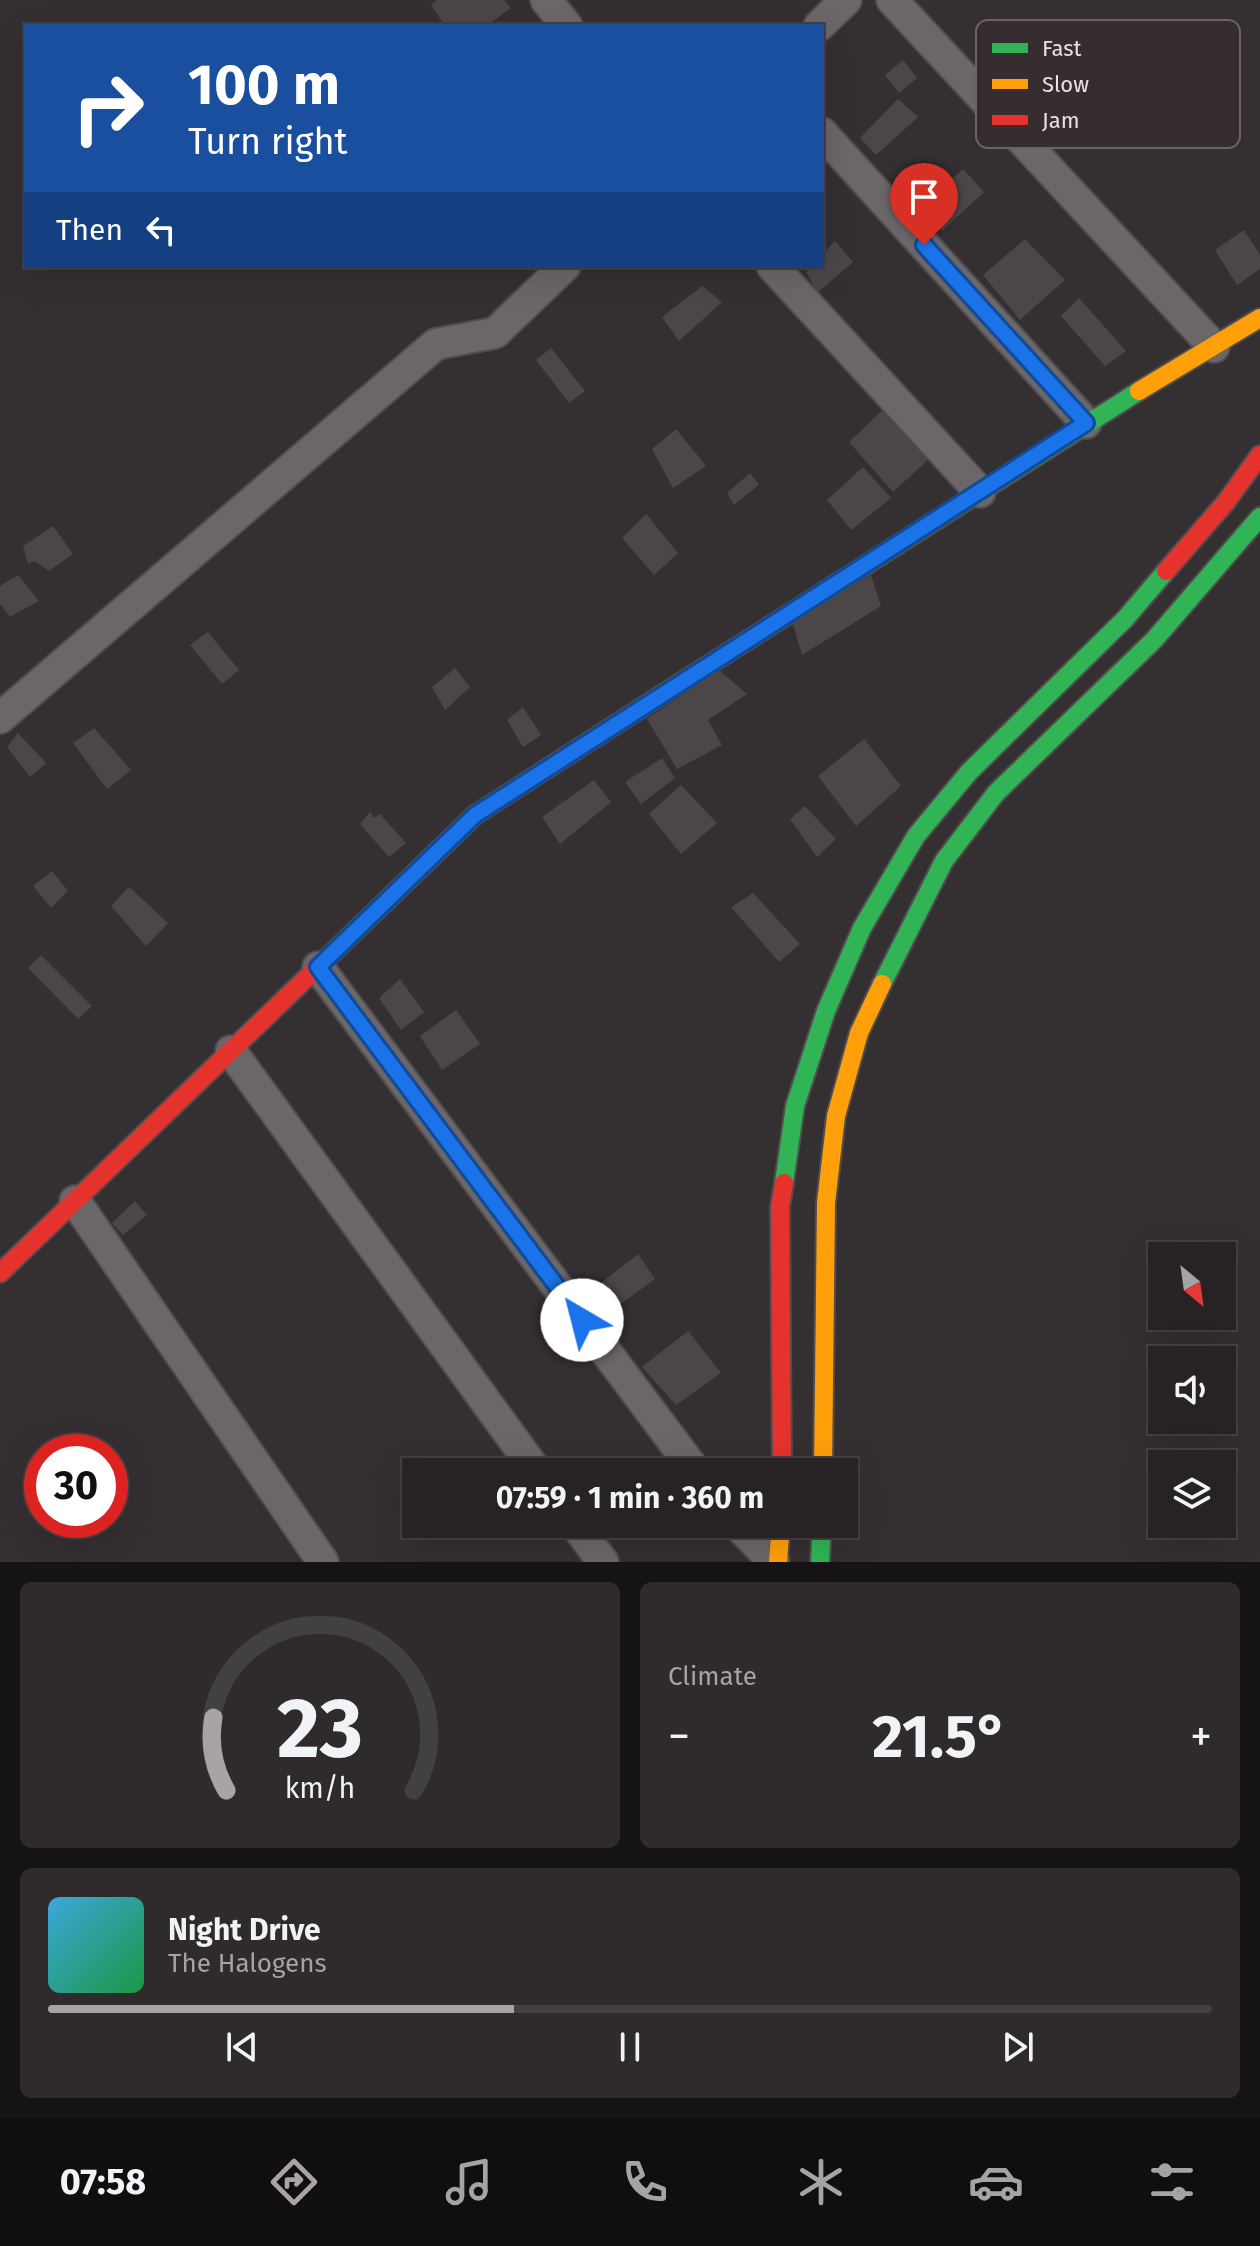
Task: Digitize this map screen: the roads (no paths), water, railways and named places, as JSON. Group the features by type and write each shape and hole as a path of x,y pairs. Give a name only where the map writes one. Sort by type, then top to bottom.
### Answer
{"street":[{"path":"546,0 565,24"},
{"path":"821,24 846,0"},
{"path":"892,0 976,91"},
{"path":"824,135 1086,423"},
{"path":"1029,148 1214,347"},
{"path":"0,718 436,344 495,333 563,268"},
{"path":"774,268 980,492"},
{"path":"0,1273 475,815 1086,423 1260,318"},
{"path":"782,1458 780,1207 795,1106 826,1011 862,928 916,836 969,772 1125,619 1226,502 1260,455"},
{"path":"823,1458 826,1203 836,1116 859,1033 944,861 996,793 1154,640 1260,517"},
{"path":"318,967 686,1458"},
{"path":"231,1051 527,1458"},
{"path":"75,1201 323,1562"},
{"path":"585,1538 603,1562"},
{"path":"751,1538 776,1562"},
{"path":"776,1562 779,1538"},
{"path":"820,1562 821,1538"}]}
